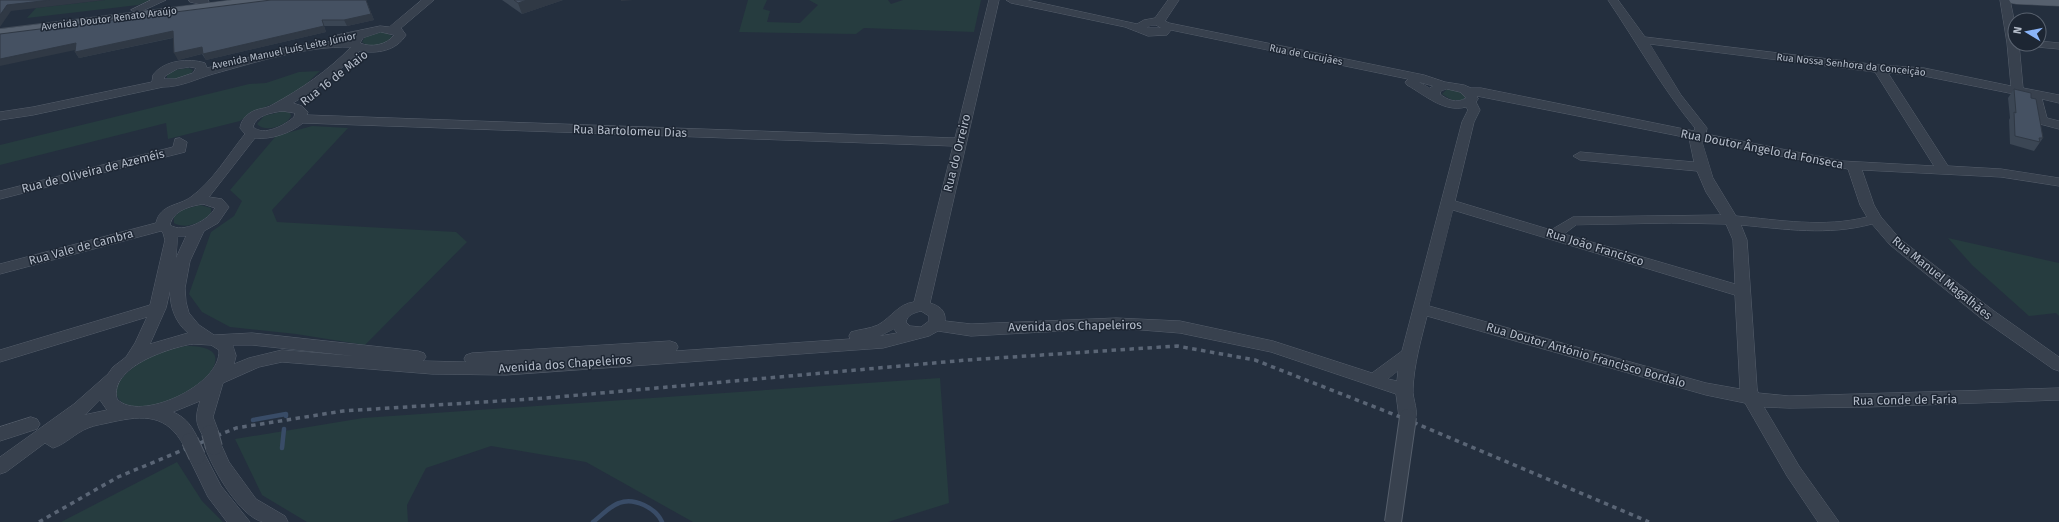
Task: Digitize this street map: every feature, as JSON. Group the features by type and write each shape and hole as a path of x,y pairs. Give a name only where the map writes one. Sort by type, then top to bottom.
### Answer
{"main road":[{"name":"Avenida Doutor Renato Araújo","path":"0,33 265,0"},
{"path":"2016,0 2059,2"},
{"name":"Avenida Doutor Renato Araújo","path":"0,25 205,1"}],"street":[{"path":"136,10 161,0"},
{"name":"Rua 16 de Maio","path":"380,29 413,6 415,0"},
{"path":"394,30 429,0"},
{"name":"Rua do Orreiro","path":"921,306 994,0"},
{"name":"Rua de Cucujães","path":"1011,0 1155,26 1424,79 1445,86"},
{"name":"Rua de Cucujães","path":"1038,0 1411,82 1435,96"},
{"path":"1155,26 1174,0"},
{"path":"1613,0 1641,40 1676,97 1701,128 1700,133 1695,136 1701,167 1712,190 1731,220 1740,240 1747,376 1751,398 1793,471 1829,522"},
{"path":"2004,0 2007,14"},
{"name":"Rua 16 de Maio","path":"380,29 394,30 400,35 394,42 370,49 306,98 298,113 285,129 270,133 252,133 246,128 248,121 259,114 297,97 348,58 356,45 359,36 380,29"},
{"name":"Avenida Manuel Luís Leite Júnior","path":"0,111 160,81 181,82 200,71 332,39 365,33"},
{"name":"Rua Nossa Senhora da Conceição","path":"1641,40 1879,69 1924,72 2059,99"},
{"name":"Rua 16 de Maio","path":"356,45 370,49"},
{"name":"Avenida Manuel Luís Leite Júnior","path":"200,71 316,46 356,45"},
{"path":"2047,45 2059,46"},
{"path":"2014,52 2017,90"},
{"name":"Avenida Manuel Luís Leite Júnior","path":"0,116 33,111 160,81 167,69 180,65 198,64 200,71"},
{"path":"1879,69 1924,137 1944,171"},
{"path":"1393,522 1408,418 1404,390 1409,354 1446,203 1468,122 1472,118 1474,110 1469,97 1459,87 1445,86 1435,90 1435,96 1461,112 1468,122"},
{"name":"Rua Doutor Ângelo da Fonseca","path":"1469,97 1481,92 1695,136 1854,166 2000,173 2059,182"},
{"path":"2034,94 2041,120 2059,125"},
{"path":"1448,104 1462,105 1469,97"},
{"name":"Rua 16 de Maio","path":"273,108 298,113"},
{"name":"Rua Bartolomeu Dias","path":"298,113 959,142"},
{"path":"0,466 80,409 130,362 146,337 158,308 172,240 163,221 171,212 195,201 206,192 252,133"},
{"name":"Rua 16 de Maio","path":"167,228 184,231 199,227 219,215 222,207 217,202 218,192 259,142 270,133"},
{"name":"Rua de Oliveira de Azeméis","path":"0,194 180,149 180,142"},
{"path":"1580,156 1701,167"},
{"name":"Rua Manuel Magalhães","path":"1854,166 1867,204 1875,219 1895,242 1988,315 2058,364"},
{"path":"195,201 217,202"},
{"name":"Rua João Francisco","path":"1446,203 1554,234 1743,292"},
{"path":"1554,234 1574,221 1672,219 1731,220 1820,228 1850,226 1875,219"},
{"name":"Rua 16 de Maio","path":"199,227 192,237 187,249 176,298 186,322 210,339 224,346 228,354 226,366 216,380"},
{"name":"Rua Vale de Cambra","path":"0,268 167,228"},
{"path":"921,306 932,309 936,312 938,320 936,325"},
{"name":"Avenida dos Chapeleiros","path":"130,362 144,353 165,344 192,338 252,339 438,359 507,358 867,335 885,329 898,319 904,311 921,306"},
{"path":"0,356 158,308"},
{"name":"Rua Doutor António Francisco Bordalo","path":"1421,309 1706,389 1751,398"},
{"path":"898,319 898,323 904,330 915,334"},
{"name":"Avenida dos Chapeleiros","path":"148,412 183,402 216,380 255,362 282,356 432,368 506,369 884,342 928,331 936,325 971,330 1116,323 1180,327 1273,347 1404,390"},
{"path":"1375,380 1409,354"},
{"path":"116,376 110,386 108,395 110,403 118,409 129,412"},
{"path":"216,380 204,417 221,466 248,504 278,522"},
{"name":"Rua Conde de Faria","path":"1751,398 1789,402 1965,399 2059,394"},
{"path":"0,479 62,434 83,422 129,412 148,412 168,416 185,428 210,484 228,511 240,522"},
{"path":"0,434 31,424"}],"green space":[{"path":"105,0 152,0 138,5 27,18 36,8"},
{"path":"748,0 767,0 763,9 770,11 767,22 800,23 818,5 809,0 888,0 891,4 903,0 981,0 974,32 864,28 856,34 739,32"},
{"path":"378,32 385,32 392,36 386,42 374,46 362,42 365,37"},
{"path":"188,68 193,70 191,74 177,79 167,78 167,75 176,70"},
{"path":"320,71 293,96 252,112 240,121 168,139 166,123 0,165 0,145 249,84 266,83 299,72"},
{"path":"1447,89 1459,89 1467,97 1463,100 1452,100 1442,94"},
{"path":"284,111 290,113 291,116 289,120 281,125 265,128 257,124 264,116"},
{"path":"312,126 348,128 272,210 277,222 456,232 467,242 365,345 296,334 230,327 202,312 189,294 211,232 234,216 242,201 230,190 276,136"},
{"path":"200,205 211,208 211,213 204,219 194,224 184,226 174,223 174,217 182,210"},
{"path":"1948,238 2059,263 2059,316 2056,313 2029,316 1972,265"},
{"path":"186,346 206,348 214,354 216,359 206,379 201,385 177,398 151,406 132,406 125,404 120,400 117,395 117,388 120,381 134,367 155,355"},
{"path":"940,378 949,503 888,522 693,522 586,462 491,446 426,468 407,505 408,522 307,522 262,495 235,439 363,418"},
{"path":"177,462 202,501 223,522 61,522"}],"building":[{"path":"0,0 50,0 7,5 0,15"},
{"path":"271,0 366,0 371,14 344,20 322,20 324,26 203,54 202,47 174,53 173,31 75,52 76,43 0,59 0,34"},
{"path":"514,0 527,0 518,3"},
{"path":"2014,89 2031,93 2031,98 2036,99 2043,138 2039,138 2040,142 2015,136 2014,112 2016,113"}],"waterway":[{"path":"253,420 286,414 286,416"},
{"path":"282,448 284,429"},
{"path":"593,522 616,504 631,501 650,508 662,522"}],"railway":[{"path":"39,522 118,477 236,428 343,411 546,398 967,360 1177,346 1255,360 1408,420 1649,522"}]}
